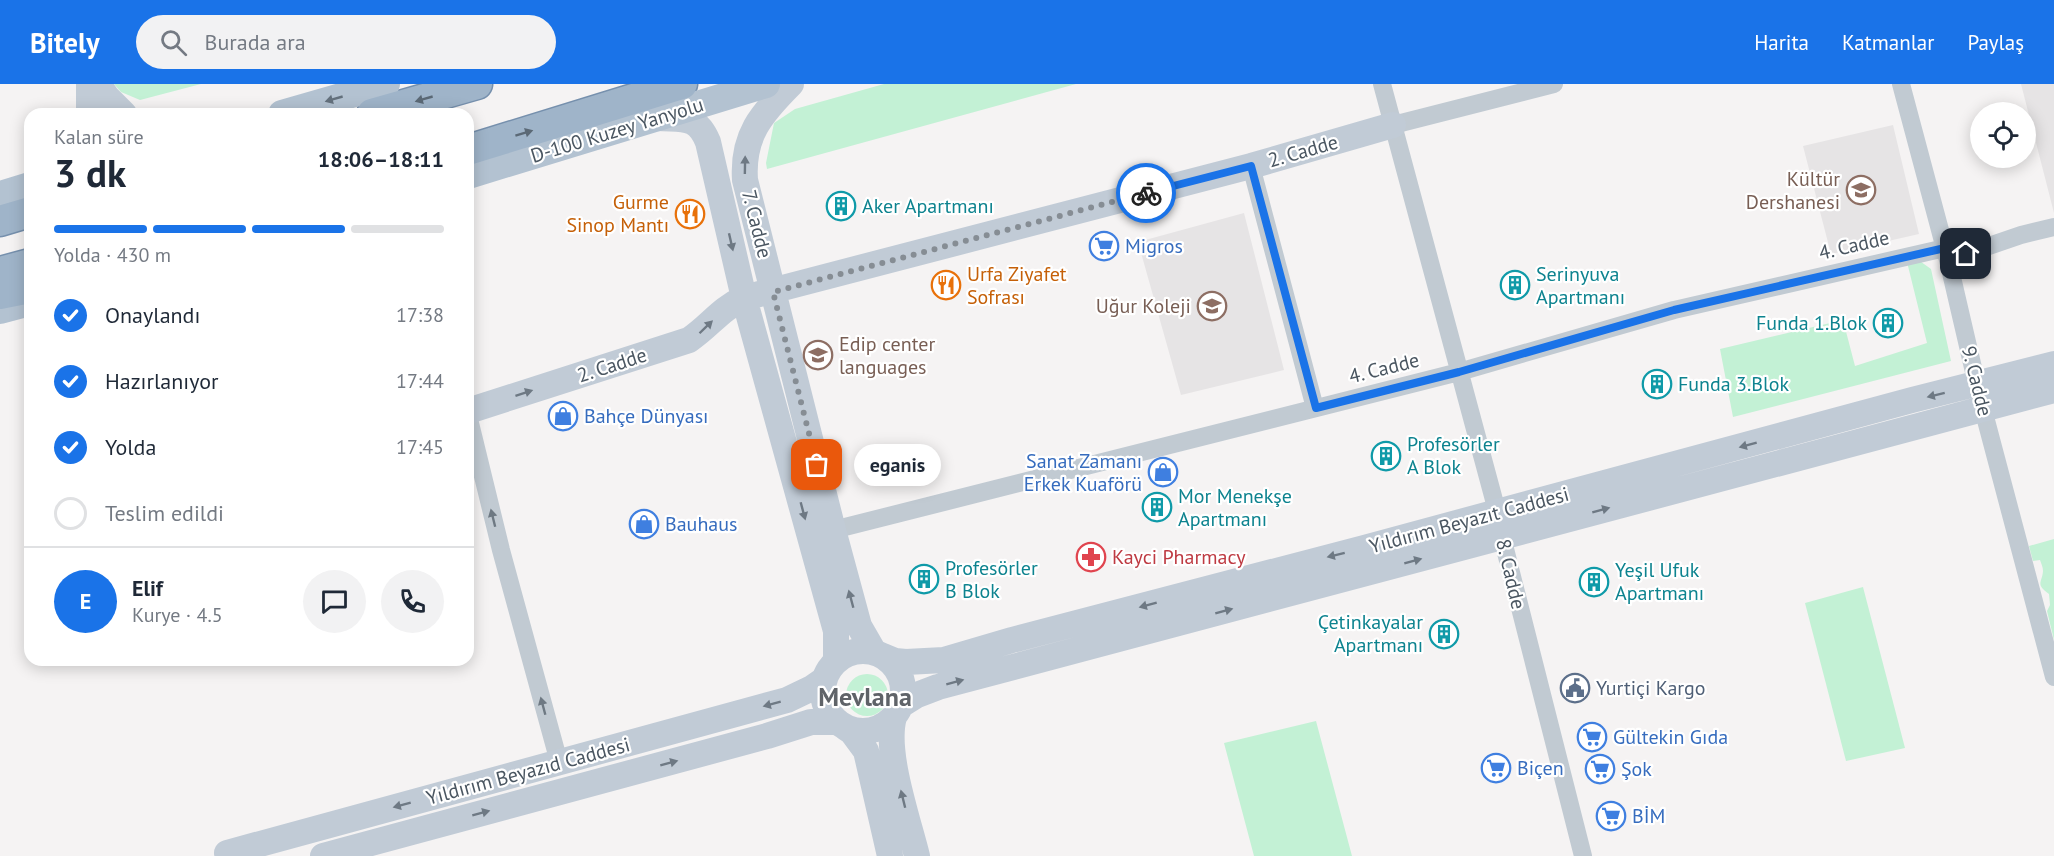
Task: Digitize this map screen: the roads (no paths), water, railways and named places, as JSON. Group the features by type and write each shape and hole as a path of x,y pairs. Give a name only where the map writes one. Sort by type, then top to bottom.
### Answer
{"highway":[{"path":"393,108 477,84"},
{"path":"474,148 682,84"},
{"path":"0,221 24,214"},
{"path":"0,272 24,266"},
{"path":"0,294 24,289"}],"main road":[{"path":"89,84 89,108"},
{"path":"98,84 118,108"},
{"path":"303,108 386,84"},
{"name":"D-100 Kuzey Yanyolu","path":"474,173 766,84"},
{"name":"7. Cadde","path":"791,84 757,123 750,137 744,161 746,180 859,626 878,654"},
{"name":"7. Cadde","path":"658,118 687,120 697,124 708,142 744,298 836,631 830,670"},
{"name":"2. Cadde","path":"474,411 689,340 705,330 719,313 744,298 1251,166 1393,125"},
{"path":"0,195 24,188"},
{"path":"0,310 24,304"},
{"name":"Yıldırım Beyazıt Caddesi","path":"898,711 917,694 938,687 1502,537 1980,397 2054,364"},
{"name":"Yıldırım Beyazıt Caddesi","path":"878,654 895,661 906,662 944,660 1497,511 1980,397 2054,390"},
{"name":"8. Cadde","path":"1497,511 1502,537"},
{"path":"890,856 866,751 852,732 829,712 824,702 823,690 830,670 854,652 878,654 892,663 903,682 903,694 891,728 892,752 917,856"},
{"name":"Yıldırım Beyazıd Caddesi","path":"222,855 787,700 830,670"},
{"path":"842,725 859,731 872,730 884,726 898,711"},
{"name":"Yıldırım Beyazıd Caddesi","path":"323,856 767,736 811,722 842,725"}],"street":[{"name":"8. Cadde","path":"1382,84 1497,511"},
{"name":"2. Cadde","path":"1393,125 1554,84"},
{"name":"9. Cadde","path":"1901,84 2054,677"},
{"path":"1251,166 1316,408"},
{"name":"4. Cadde","path":"833,530 1459,372 1674,310 1946,254 2054,226"},
{"path":"474,438 504,561 559,762"},
{"name":"8. Cadde","path":"1502,537 1583,856"}],"place":[{"name":"Kültür Dershanesi","path":"1861,190"},
{"name":"Aker Apartmanı","path":"841,206"},
{"name":"Gurme Sinop Mantı","path":"690,214"},
{"name":"Migros","path":"1104,246"},
{"name":"Urfa Ziyafet Sofrası","path":"946,285"},
{"name":"Serinyuva Apartmanı","path":"1515,285"},
{"name":"Uğur Koleji","path":"1212,306"},
{"name":"Funda 1.Blok","path":"1888,323"},
{"name":"Edip center languages","path":"818,355"},
{"name":"Funda 3.Blok","path":"1657,384"},
{"name":"Bahçe Dünyası","path":"563,416"},
{"name":"Profesörler A Blok","path":"1386,456"},
{"name":"eganis","path":"817,465"},
{"name":"Sanat Zamanı Erkek Kuaförü","path":"1163,472"},
{"name":"Mor Menekşe Apartmanı","path":"1157,507"},
{"name":"Bauhaus","path":"644,524"},
{"name":"Kayci Pharmacy","path":"1091,557"},
{"name":"Profesörler B Blok","path":"924,579"},
{"name":"Yeşil Ufuk Apartmanı","path":"1594,582"},
{"name":"Çetinkayalar Apartmanı","path":"1444,634"},
{"name":"Yurtiçi Kargo","path":"1575,688"},
{"name":"Gültekin Gıda","path":"1592,737"},
{"name":"Biçen","path":"1496,768"},
{"name":"Şok","path":"1600,769"},
{"name":"BİM","path":"1611,816"}],"district":[{"name":"Mevlana","path":"865,696"}]}
